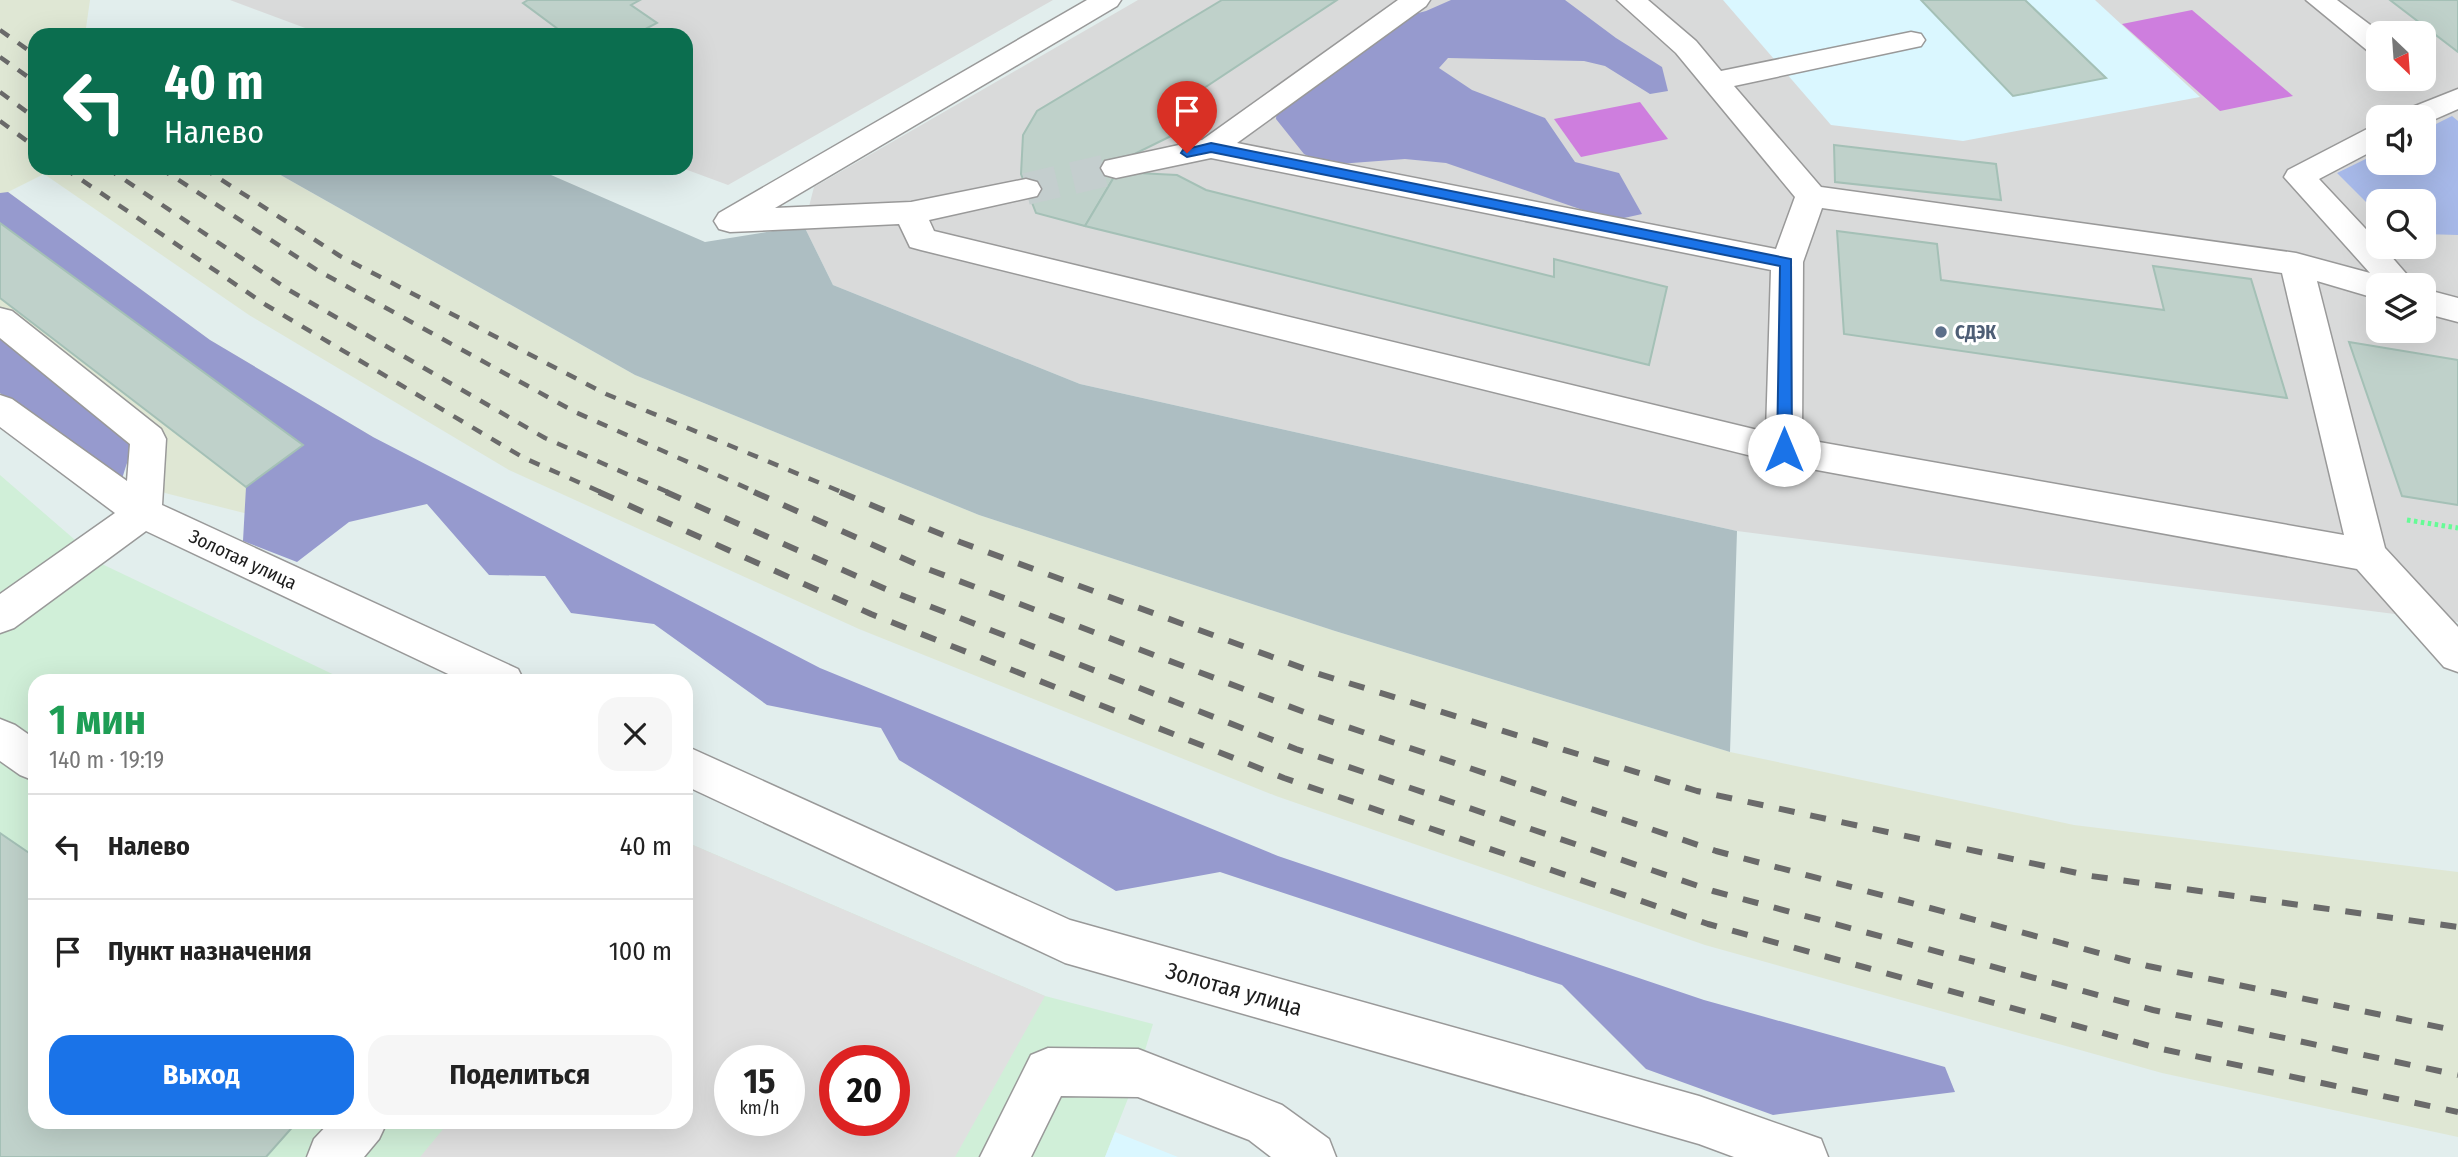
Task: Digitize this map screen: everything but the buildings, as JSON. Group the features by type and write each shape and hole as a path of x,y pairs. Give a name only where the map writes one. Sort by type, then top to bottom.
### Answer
{"street":[{"path":"1026,189 911,214 730,221 1107,0"},
{"path":"1211,148 1416,0"},
{"path":"1631,0 1686,47 1811,196 2296,264 2366,284"},
{"path":"2320,0 2366,36"},
{"path":"1714,81 1911,40"},
{"path":"2430,105 2446,92"},
{"path":"2366,142 2300,177 2389,273"},
{"path":"1116,168 1211,148 1787,262"},
{"path":"1784,450 1787,262 1811,196"},
{"path":"911,214 921,239 1784,450 2368,555"},
{"path":"2296,264 2368,555 2458,655"},
{"path":"2436,304 2458,310"},
{"path":"0,320 148,439 143,513 0,616"},
{"name":"Золотая улица","path":"0,408 143,513 489,674"},
{"path":"0,738 28,757"},
{"name":"Золотая улица","path":"693,768 1065,942 1699,1120 1804,1157"},
{"path":"1005,1157 1048,1072 1138,1073 1265,1122 1311,1157"},
{"path":"332,1157 356,1129"}],"shaded area":[{"path":"0,0 90,0 86,28 28,28 28,175 42,175 8,192 210,340 373,437 260,517 165,493 0,355"},
{"path":"230,0 1053,0 728,185 693,172 693,28 305,28"},
{"path":"1138,0 2458,0 2458,622 1737,531 1080,384 833,285 804,226 814,187"},
{"path":"1451,0 1565,0 1616,38 1662,67 1668,91 1650,94 1605,66 1584,61 1448,58 1439,68 1472,90 1545,118 1575,162 1619,173 1642,214 1624,218 1603,217 1446,163 1405,159 1325,165 1304,154 1276,119 1277,106 1391,20 1426,11"},
{"path":"1723,0 2095,0 2200,97 1963,141 1831,125"},
{"path":"2192,10 2293,96 2220,111 2122,24"},
{"path":"1640,102 1668,139 1581,157 1554,119"},
{"path":"2452,116 2458,121 2458,235 2436,234 2436,189 2366,189 2366,202 2337,173 2366,159 2366,175 2436,175 2436,124"},
{"path":"45,175 280,175 635,375 979,515 1335,631 1730,752 2074,825 2458,872 2458,1137 2162,1073 1705,945 1276,796 859,629 509,470 249,315"},
{"path":"281,175 551,175 705,242 804,226 833,285 1080,384 1737,531 1730,752 1335,631 979,515 635,375"},
{"path":"8,192 210,340 373,437 820,668 1278,856 1704,1000 1945,1067 1955,1092 1773,1115 1646,1069 1562,985 1220,872 1116,891 899,760 881,728 767,705 654,624 571,613 545,576 489,575 427,504 349,522 297,562 243,541 246,487 303,445 0,223 0,193"},
{"path":"0,328 7,328 132,447 121,482 0,393"},
{"path":"0,475 104,565 332,674 28,674 28,1129 693,1129 693,845 1045,996 1153,1024 1138,1073 1105,1157 0,1157"},
{"path":"693,845 1045,996 955,1157 420,1157 443,1129 693,1129"},
{"path":"1115,1132 1178,1157 1105,1157"}],"tunnel":[{"path":"1026,189 1116,168"}],"railway":[{"path":"0,30 28,50"},
{"path":"0,57 28,77"},
{"path":"0,92 28,113"},
{"path":"0,121 28,142"},
{"path":"74,175 266,305 524,458 603,493"},
{"path":"117,175 289,290 545,438 670,493"},
{"path":"171,175 317,270 575,412 758,493"},
{"path":"214,175 340,256 606,394 844,493"},
{"path":"599,492 871,614 1284,778 1708,924 2157,1048 2458,1112"},
{"path":"666,492 888,590 1296,749 1713,891 2153,1010 2458,1075"},
{"path":"754,492 925,568 1312,715 1716,851 2148,966 2458,1031"},
{"path":"840,492 960,542 1316,673 1697,791 2091,876 2458,927"}],"place":[{"name":"СДЭК","path":"1941,332"}],"route":[{"path":"1187,153 1211,148 1787,262 1784,450"}]}
